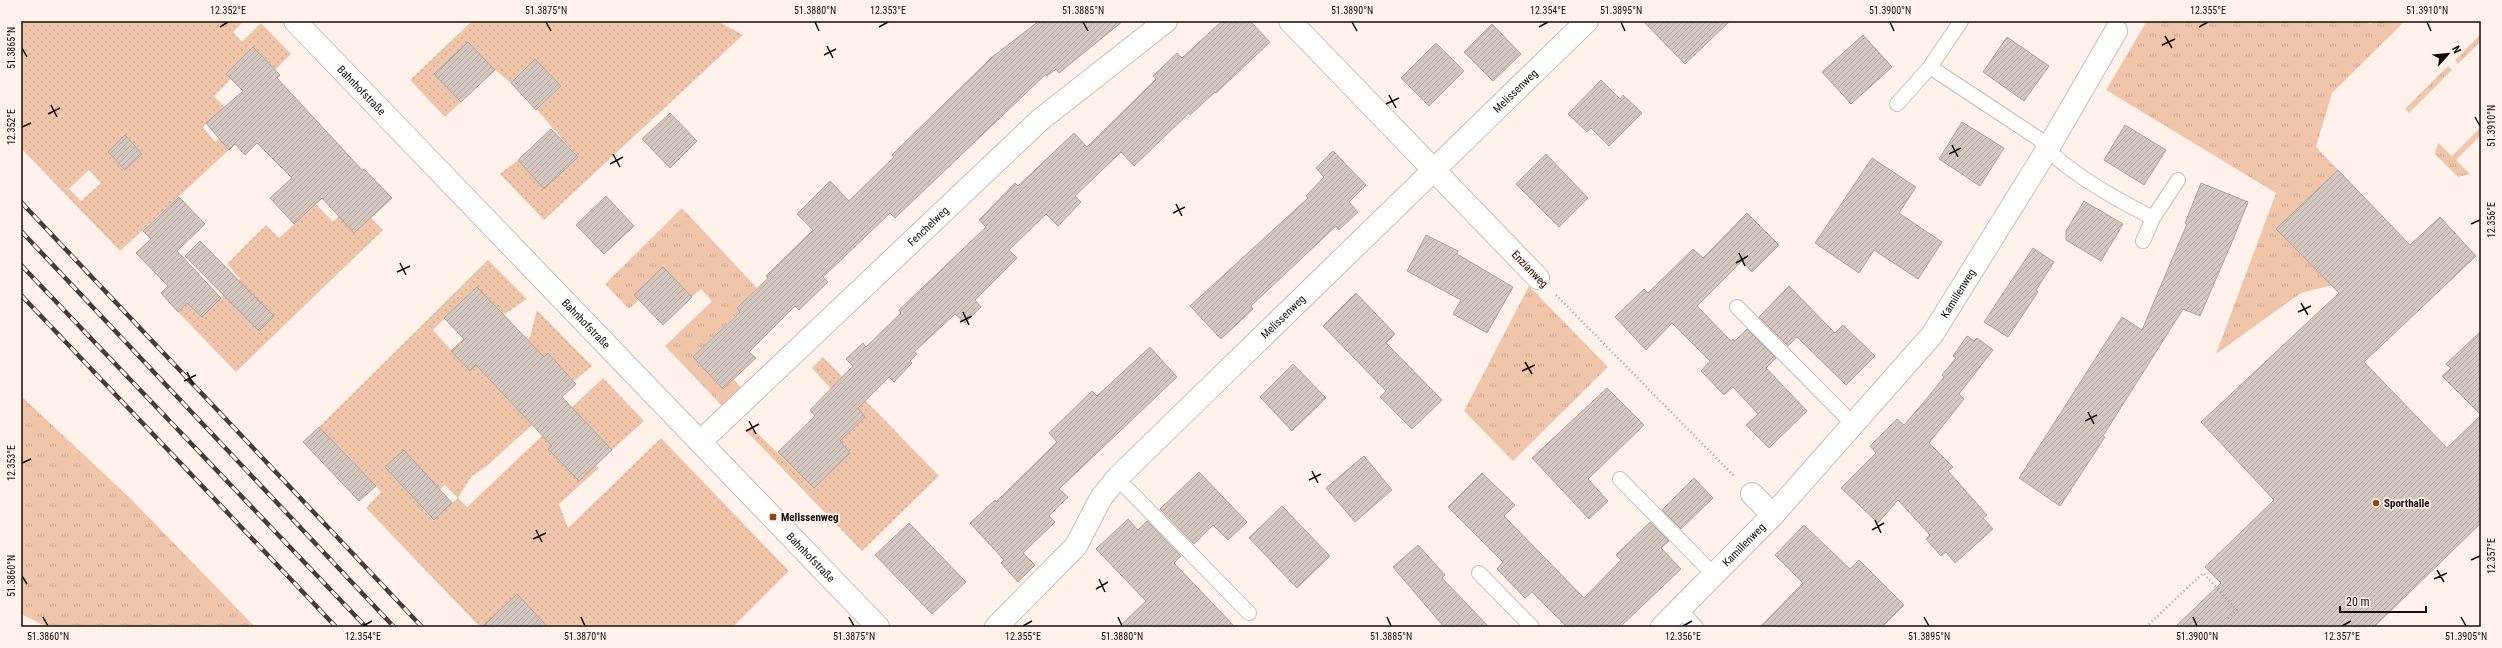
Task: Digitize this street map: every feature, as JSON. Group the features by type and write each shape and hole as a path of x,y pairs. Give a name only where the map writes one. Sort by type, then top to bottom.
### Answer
{"street":[{"name":"Bahnhofstraße","path":"294,21 878,627"},
{"name":"Fenchelweg","path":"700,442 1040,120 1166,21"},
{"name":"Enzianweg","path":"1290,21 1538,278"},
{"name":"Melissenweg","path":"996,627 1076,546 1101,498 1117,478 1587,21"},
{"name":"Kamillenweg","path":"1662,627 1715,576 1773,515 1932,335 2047,150 2116,31"},
{"path":"1752,494 1773,515"}],"lane":[{"path":"1897,104 1930,67 1961,21"},
{"path":"1930,67 2039,139 2047,150 2063,164 2153,218"},
{"path":"2143,241 2153,218 2178,180"},
{"path":"1737,307 1853,424"},
{"path":"1117,478 1249,613"},
{"name":"Kamillenweg","path":"1620,479 1715,576"},
{"path":"1479,573 1532,627"},
{"path":"1680,610 1696,627"}],"path":[{"name":"Enzianweg","path":"1538,278 1752,494"},
{"path":"2146,627 2203,573 2237,610 2226,620"}],"green space":[{"path":"21,21 244,21 233,32 242,42 261,23 291,54 275,70 253,47 231,79 214,96 225,107 203,127 215,142 219,138 229,150 120,251 21,148","holes":["125,136 142,154 125,170 108,152","89,170 101,183 81,201 69,189"]},
{"path":"472,21 718,21 743,35 544,220 500,174 518,160 544,188 578,157 537,110 561,86 535,59 511,83 495,70 468,42 434,74 461,102 445,117 410,80"},
{"path":"2147,21 2366,21 2370,24 2372,21 2405,21 2332,93 2316,147 2338,170 2294,212 2279,232 2324,278 2358,279 2301,293 2216,354 2276,193 2106,90"},
{"path":"2481,34 2481,41 2458,64 2455,60"},
{"path":"2448,66 2452,70 2409,113 2405,109"},
{"path":"2481,127 2481,135 2456,160 2470,174 2458,177 2435,154 2438,143 2452,156"},
{"path":"316,204 333,222 339,216 371,218 383,230 236,372 178,312 187,303 202,317 240,279 227,264 266,225 279,238"},
{"path":"682,208 757,288 737,308 740,311 693,357 723,389 734,379 742,389 723,407 665,346 712,301 701,289 692,297 663,267 634,295 639,300 629,309 605,284"},
{"path":"488,260 527,299 503,315 477,287 433,330 470,371 481,360 499,369 530,337 537,310 592,366 574,381 548,353 504,395 532,425 488,465 471,477 458,498 467,507 603,378 644,421 612,450 582,418 549,449 579,481 596,465 599,468 559,504 568,528 661,438 789,571 733,627 480,627 366,508 381,492 319,427","holes":["404,450 414,461 395,478 386,467","445,485 458,498 433,521 421,507"]},
{"path":"1529,286 1608,367 1513,461 1464,411"},
{"path":"823,357 939,476 862,551 746,431 751,427 814,488 850,453 840,441 865,417 831,389 812,368"},
{"path":"21,396 131,499 255,627 47,627 21,614"}],"building":[{"path":"1039,21 1123,21 1059,73 1056,69 1047,76 1046,74 895,218 890,213 823,277 828,282 799,310 795,306 749,352 756,358 723,389 693,357 740,312 737,308 768,278 766,276 813,230 797,214 830,181 849,201 894,157 892,155 991,58"},
{"path":"1222,21 1250,21 1270,42 1216,93 1215,92 1190,115 1189,113 1134,166 1121,152 1075,196 1081,202 1058,226 1046,214 1009,250 1017,258 975,300 981,307 965,323 955,314 914,352 917,354 910,361 912,363 894,382 889,377 858,408 865,417 840,441 850,453 814,488 778,452 815,416 810,410 853,366 846,359 863,343 866,347 901,313 899,310 986,227 979,220 1015,183 1018,186 1074,133 1087,147 1156,79 1153,76 1177,53 1182,58"},
{"path":"1643,21 1730,21 1685,64"},
{"path":"1492,24 1521,54 1493,81 1464,52"},
{"path":"1863,35 1892,67 1851,104 1822,72"},
{"path":"2007,37 2049,66 2024,101 1983,72"},
{"path":"468,42 495,70 461,102 434,74"},
{"path":"1436,43 1464,71 1429,106 1401,78"},
{"path":"253,47 280,75 277,78 362,170 364,169 392,198 354,233 322,198 294,224 270,198 292,178 257,143 245,155 235,144 229,150 206,123 243,91 226,74"},
{"path":"535,59 561,86 536,110 511,83"},
{"path":"1601,80 1620,99 1623,95 1642,113 1609,146 1591,128 1587,132 1568,114"},
{"path":"670,113 697,141 670,168 642,139"},
{"path":"1962,122 2004,148 1980,186 1939,159"},
{"path":"2125,125 2166,150 2144,185 2104,160"},
{"path":"551,129 578,157 544,189 518,160"},
{"path":"125,135 142,154 125,170 108,152"},
{"path":"1333,151 1366,185 1349,202 1358,212 1339,230 1336,226 1251,306 1253,309 1221,339 1190,306 1308,198 1306,196 1324,177 1316,168"},
{"path":"1546,154 1588,198 1559,227 1516,184"},
{"path":"1872,158 1916,187 1899,213 1942,242 1918,279 1874,250 1859,273 1815,243"},
{"path":"2338,170 2410,245 2440,217 2476,256 2364,362 2447,448 2481,415 2481,523 2374,627 2175,627 2221,583 2205,567 2274,500 2201,422 2339,293 2276,229"},
{"path":"2201,183 2248,202 2200,316 2183,309 2103,436 2105,437 2060,506 2019,478 2122,317 2142,330 2187,224 2185,223"},
{"path":"606,196 634,226 604,254 576,225"},
{"path":"179,197 205,224 177,251 221,298 202,317 187,303 178,312 161,293 168,286 136,253 151,239 143,231"},
{"path":"2084,201 2123,224 2101,261 2066,240 2066,231"},
{"path":"1747,213 1779,245 1752,272 1742,261 1697,306 1731,341 1733,339 1735,341 1747,329 1776,358 1766,368 1807,411 1769,448 1746,425 1758,414 1733,387 1724,395 1701,371 1710,361 1672,323 1646,350 1615,317 1644,289 1648,293 1693,249 1703,258"},
{"path":"1426,235 1458,251 1457,254 1513,287 1487,333 1453,314 1461,300 1407,271"},
{"path":"200,241 274,316 259,331 185,256"},
{"path":"2033,248 2054,262 2036,290 2038,292 2008,337 1984,322"},
{"path":"663,267 692,297 663,325 634,295"},
{"path":"1789,286 1835,333 1843,325 1875,356 1846,385 1797,337 1788,346 1759,317"},
{"path":"477,287 544,357 548,353 576,384 562,397 612,450 579,481 548,449 552,446 476,365 470,371 451,351 464,339 444,318"},
{"path":"1356,293 1395,334 1386,343 1442,400 1412,429 1380,397 1386,391 1323,326"},
{"path":"2481,331 2481,415 2442,376 2451,368 2446,364"},
{"path":"1967,336 1974,341 1977,338 1993,350 1959,394 1964,399 1929,443 1953,467 1948,471 1987,515 1983,518 1993,529 1955,563 1946,552 1941,556 1926,539 1930,535 1898,500 1878,523 1841,488 1876,453 1870,446 1897,419 1904,425 1924,402 1944,377 1942,375 1956,358 1953,356"},
{"path":"1150,347 1177,377 1059,489 1068,497 1049,516 1055,522 1023,553 1035,565 1018,582 1001,563 1004,560 970,523 995,500 996,502 1057,442 1049,433 1092,391 1097,396"},
{"path":"1293,364 1326,398 1292,431 1260,397"},
{"path":"1607,388 1644,425 1588,479 1608,501 1589,519 1532,458"},
{"path":"319,427 376,486 359,501 303,442"},
{"path":"404,450 452,503 434,520 385,467"},
{"path":"1364,456 1392,490 1355,522 1326,488"},
{"path":"1199,472 1247,522 1228,540 1213,525 1194,544 1160,509"},
{"path":"1482,473 1515,505 1504,516 1584,598 1621,560 1616,555 1650,522 1669,541 1661,548 1681,569 1620,627 1567,627 1532,592 1525,598 1497,569 1503,562 1448,507"},
{"path":"1694,478 1713,498 1681,529 1662,510"},
{"path":"1282,506 1330,556 1297,588 1249,538"},
{"path":"1128,519 1138,530 1147,521 1181,556 1174,563 1235,627 1119,627 1146,601 1096,549"},
{"path":"909,523 966,582 932,614 875,555"},
{"path":"1804,525 1850,569 1859,560 1904,605 1882,627 1760,627 1803,583 1775,555"},
{"path":"1418,545 1445,575 1442,578 1489,627 1444,627 1393,567"},
{"path":"517,594 548,627 482,627"}],"railway":[{"path":"21,202 422,627"},
{"path":"21,231 394,627"},
{"path":"21,265 366,627"},
{"path":"21,295 336,627"}],"place":[{"name":"Sporthalle","path":"2376,503"},
{"name":"Melissenweg","path":"773,517"}]}
